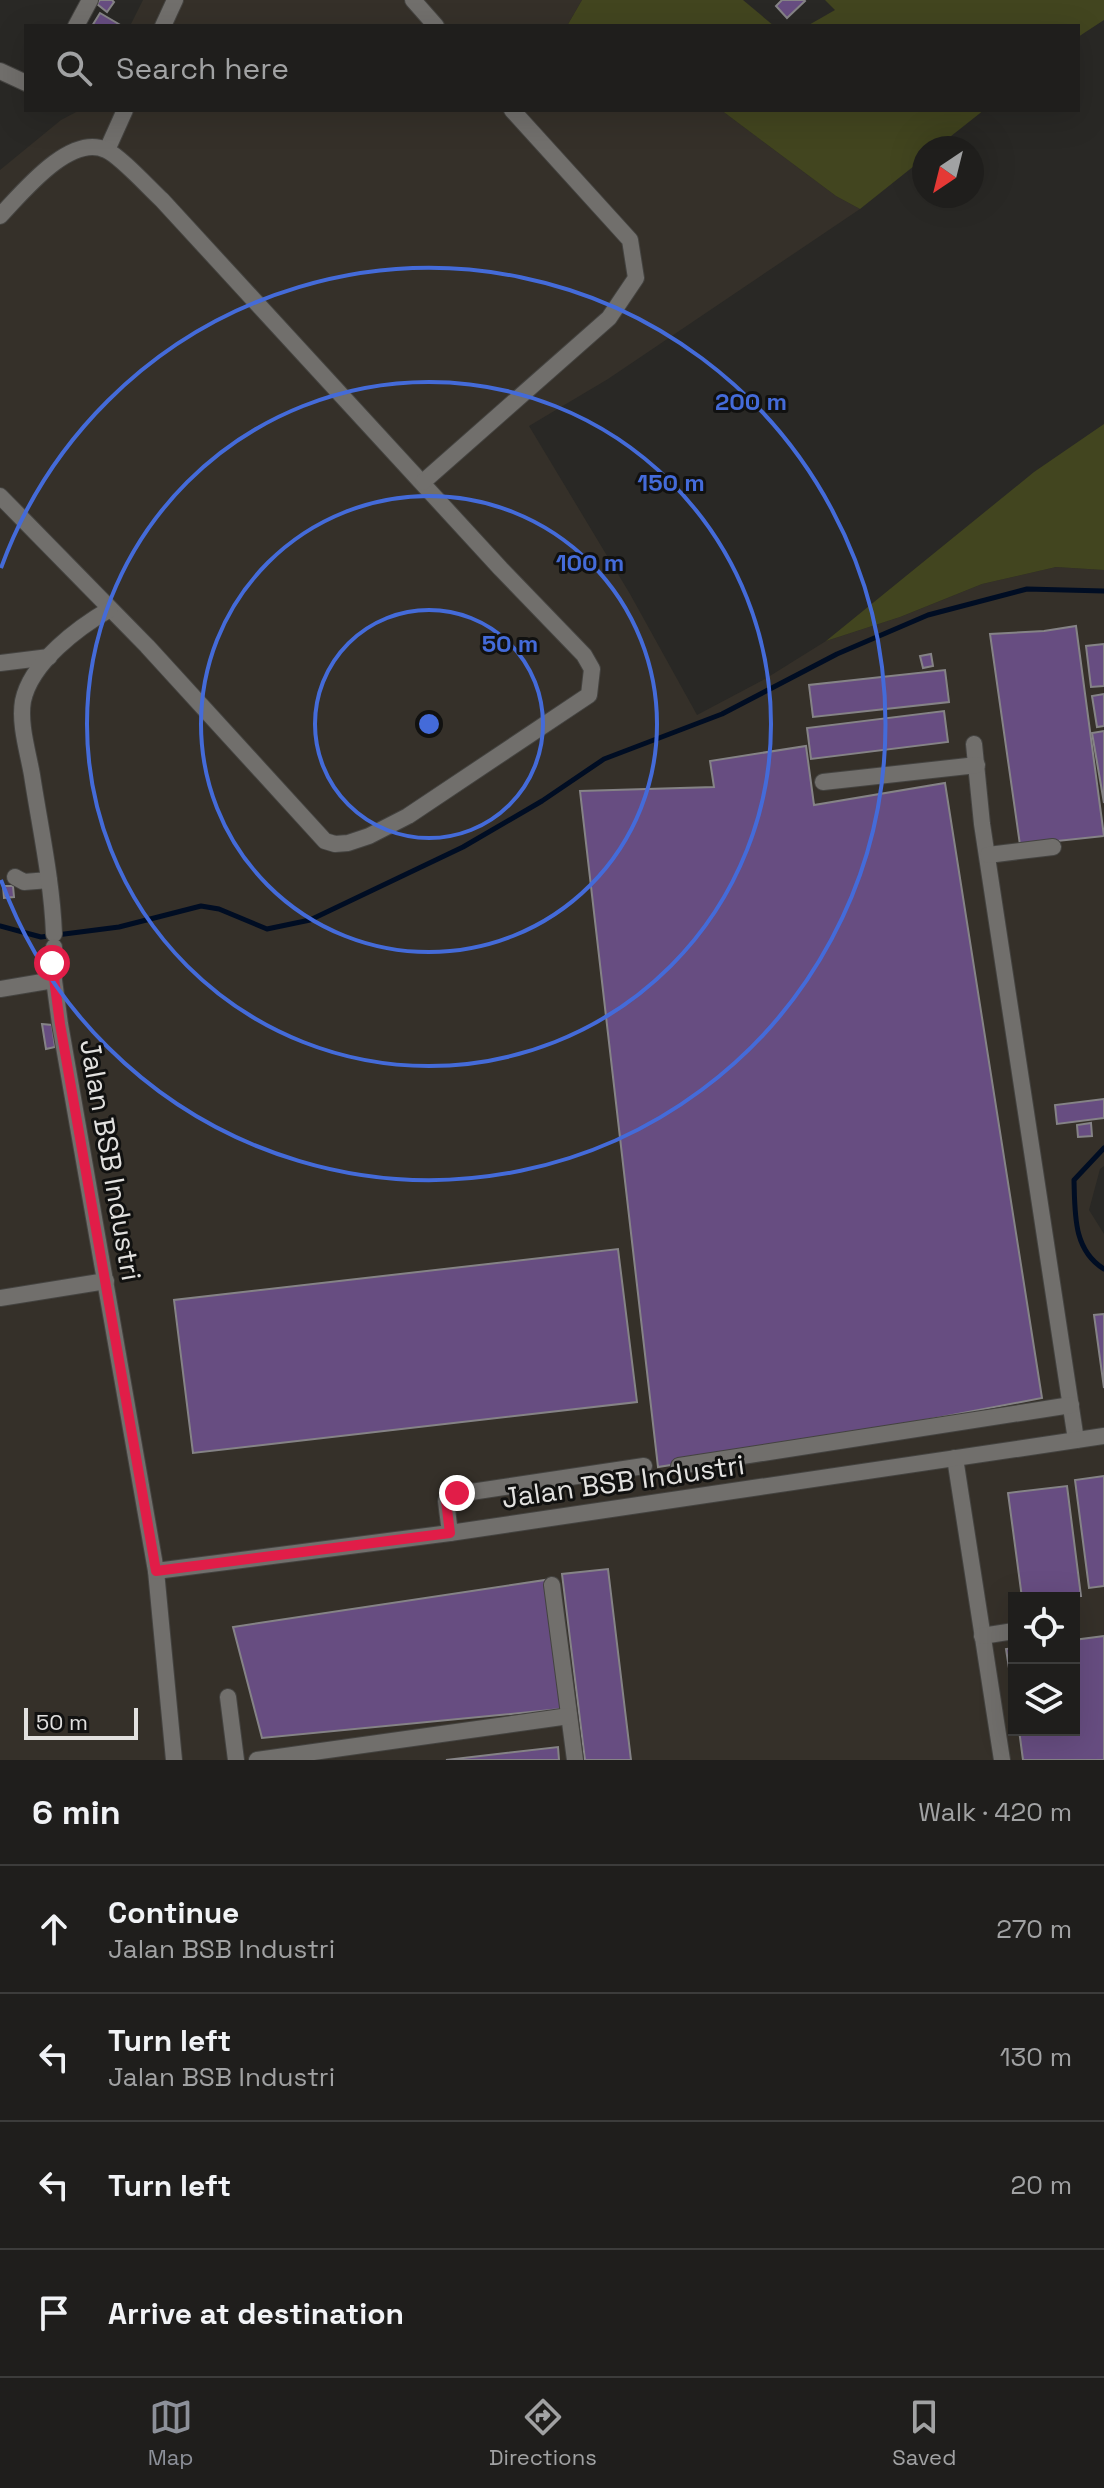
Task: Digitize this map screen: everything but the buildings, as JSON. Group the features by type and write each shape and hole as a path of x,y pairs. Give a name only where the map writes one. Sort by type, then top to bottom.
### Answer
{"street":[{"path":"77,24 90,0"},
{"path":"164,24 175,0"},
{"path":"413,0 434,24"},
{"path":"0,71 24,82"},
{"path":"107,150 124,112"},
{"path":"423,482 609,318 636,278 630,240 514,112"},
{"path":"0,216 43,172 67,154 87,146 107,150 162,200 584,655 592,669 589,695 408,816 348,843 325,841 116,614 0,496"},
{"name":"Jalan BSB Industri","path":"116,614 86,622 49,657 28,687 23,702 26,741 49,880 54,980 156,1571 174,1760"},
{"path":"0,663 49,657"},
{"path":"974,744 1076,1440"},
{"path":"823,782 977,765"},
{"path":"988,855 1053,847"},
{"path":"15,877 24,882 49,880"},
{"path":"0,989 54,980"},
{"path":"0,1298 106,1281"},
{"path":"679,1466 1071,1405"},
{"name":"Jalan BSB Industri","path":"156,1571 450,1533 1104,1436"},
{"path":"955,1458 1002,1760"},
{"path":"450,1533 446,1501 451,1495 644,1466"},
{"path":"552,1585 575,1760"},
{"path":"982,1636 1008,1632"},
{"path":"228,1697 236,1760"},
{"path":"257,1760 569,1716"}],"shaded area":[{"path":"143,0 582,0 568,24 131,24"},
{"path":"76,112 724,112 836,196 860,209 608,379 529,426 630,594 697,715 765,679 826,641 900,617 982,584 1056,567 1104,570 1104,1166 1100,1169 1089,1210 1104,1234 1104,1760 0,1760 0,170 61,120"}],"green space":[{"path":"582,0 743,0 772,24 568,24"},
{"path":"825,0 1104,0 1104,20 1080,36 1080,24 810,24 835,10"},
{"path":"724,112 981,112 951,136 912,136 912,168 860,209 836,196"},
{"path":"1104,424 1104,570 1056,567 982,584 900,617 826,641 1034,472"}],"waterway":[{"path":"0,926 41,937 119,927 201,906 219,909 267,929 310,920 463,847 542,801 604,759 722,714 837,654 928,615 1027,589 1104,591"},
{"path":"1104,1148 1074,1180 1081,1241 1086,1252 1104,1269"}],"route":[{"path":"52,963 156,1571 450,1533 446,1501 457,1493"}]}
